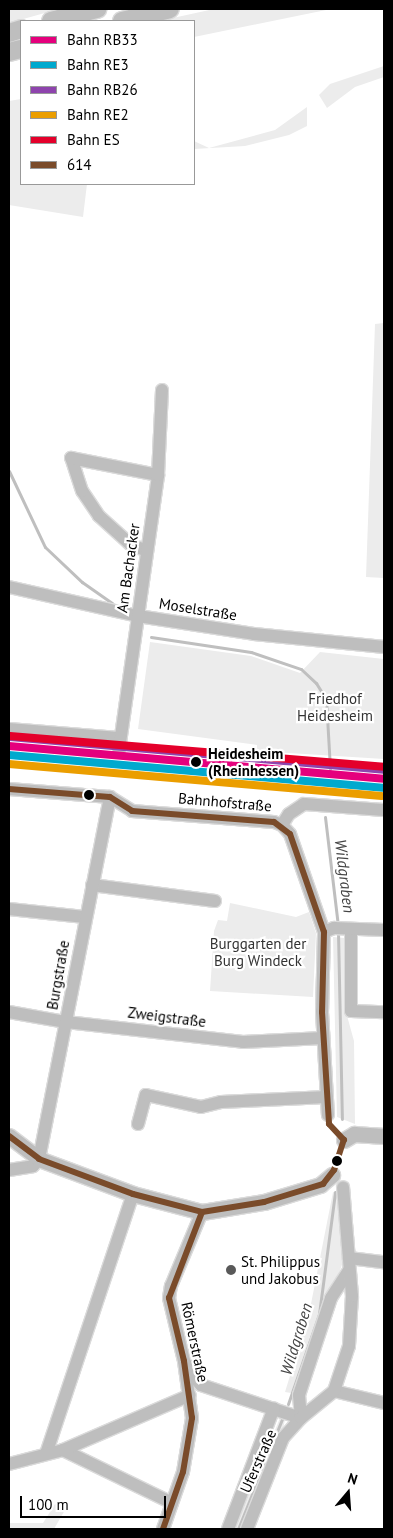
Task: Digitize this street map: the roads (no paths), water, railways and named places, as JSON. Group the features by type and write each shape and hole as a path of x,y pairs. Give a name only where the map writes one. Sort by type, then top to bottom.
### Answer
{"highway":[{"path":"55,20 97,9"},
{"path":"126,20 170,9"}],"main road":[{"path":"344,1140 354,1134 384,1136"},
{"path":"9,1136 39,1159 133,1194 202,1212 264,1202 320,1185 332,1176"}],"street":[{"name":"Am Bachacker","path":"9,729 119,744 158,475 162,390"},
{"path":"147,551 130,544 99,516 82,491 70,458 158,475"},
{"name":"Moselstraße","path":"9,587 138,616 254,634 384,647"},
{"path":"9,789 110,797"},
{"name":"Bahnhofstraße","path":"110,797 132,811 282,825 290,834 338,929 351,1011 384,1012"},
{"name":"Burgstraße","path":"39,1159 110,797"},
{"path":"282,825 289,814 304,804 384,810"},
{"path":"92,885 215,900"},
{"path":"9,909 85,917"},
{"path":"338,929 384,930"},
{"name":"Bahnhofstraße","path":"328,1115 323,1038 338,929"},
{"name":"Zweigstraße","path":"9,1012 66,1022 243,1042 323,1038"},
{"path":"138,1124 146,1095 201,1107 221,1102 327,1097"},
{"path":"9,1170 33,1166 39,1159"},
{"path":"343,1187 352,1296 349,1346 334,1391 384,1404"},
{"path":"46,1454 133,1194"},
{"name":"Römerstraße","path":"163,1529 185,1463 192,1418 182,1350 170,1312 171,1286 202,1212"},
{"path":"349,1264 384,1262"},
{"path":"182,1350 189,1353 193,1376 201,1385 301,1418 299,1395 304,1377 331,1298 349,1264"},
{"name":"Uferstraße","path":"247,1529 278,1449 301,1418 334,1391"},
{"path":"9,1464 63,1450 190,1395"},
{"name":"Uferstraße","path":"228,1529 274,1408"},
{"path":"63,1450 172,1503"}],"waterway":[{"name":"Wildgraben","path":"9,471 45,547 82,582 112,603"},
{"name":"Wildgraben","path":"151,637 251,652 301,669 316,683 326,699 330,769"},
{"name":"Wildgraben","path":"325,817 338,926"},
{"name":"Wildgraben","path":"338,932 342,1119"},
{"name":"Wildgraben","path":"288,1404 319,1314 335,1192"},
{"name":"Wildgraben","path":"238,1529 282,1419"}],"rail line":[{"name":"ES","path":"10,736 384,767"},
{"name":"RB26","path":"10,737 384,770"},
{"name":"RB33","path":"9,746 384,779"},
{"name":"RE3","path":"9,755 383,788"},
{"name":"RE2","path":"9,764 382,796"}],"place":[{"name":"Heidesheim (Rheinhessen)","path":"196,762"},
{"name":"St. Philippus und Jakobus","path":"231,1270"}],"park label":[{"name":"Friedhof Heidesheim","path":"335,706"},
{"name":"Burggarten der Burg Windeck","path":"258,952"}]}
